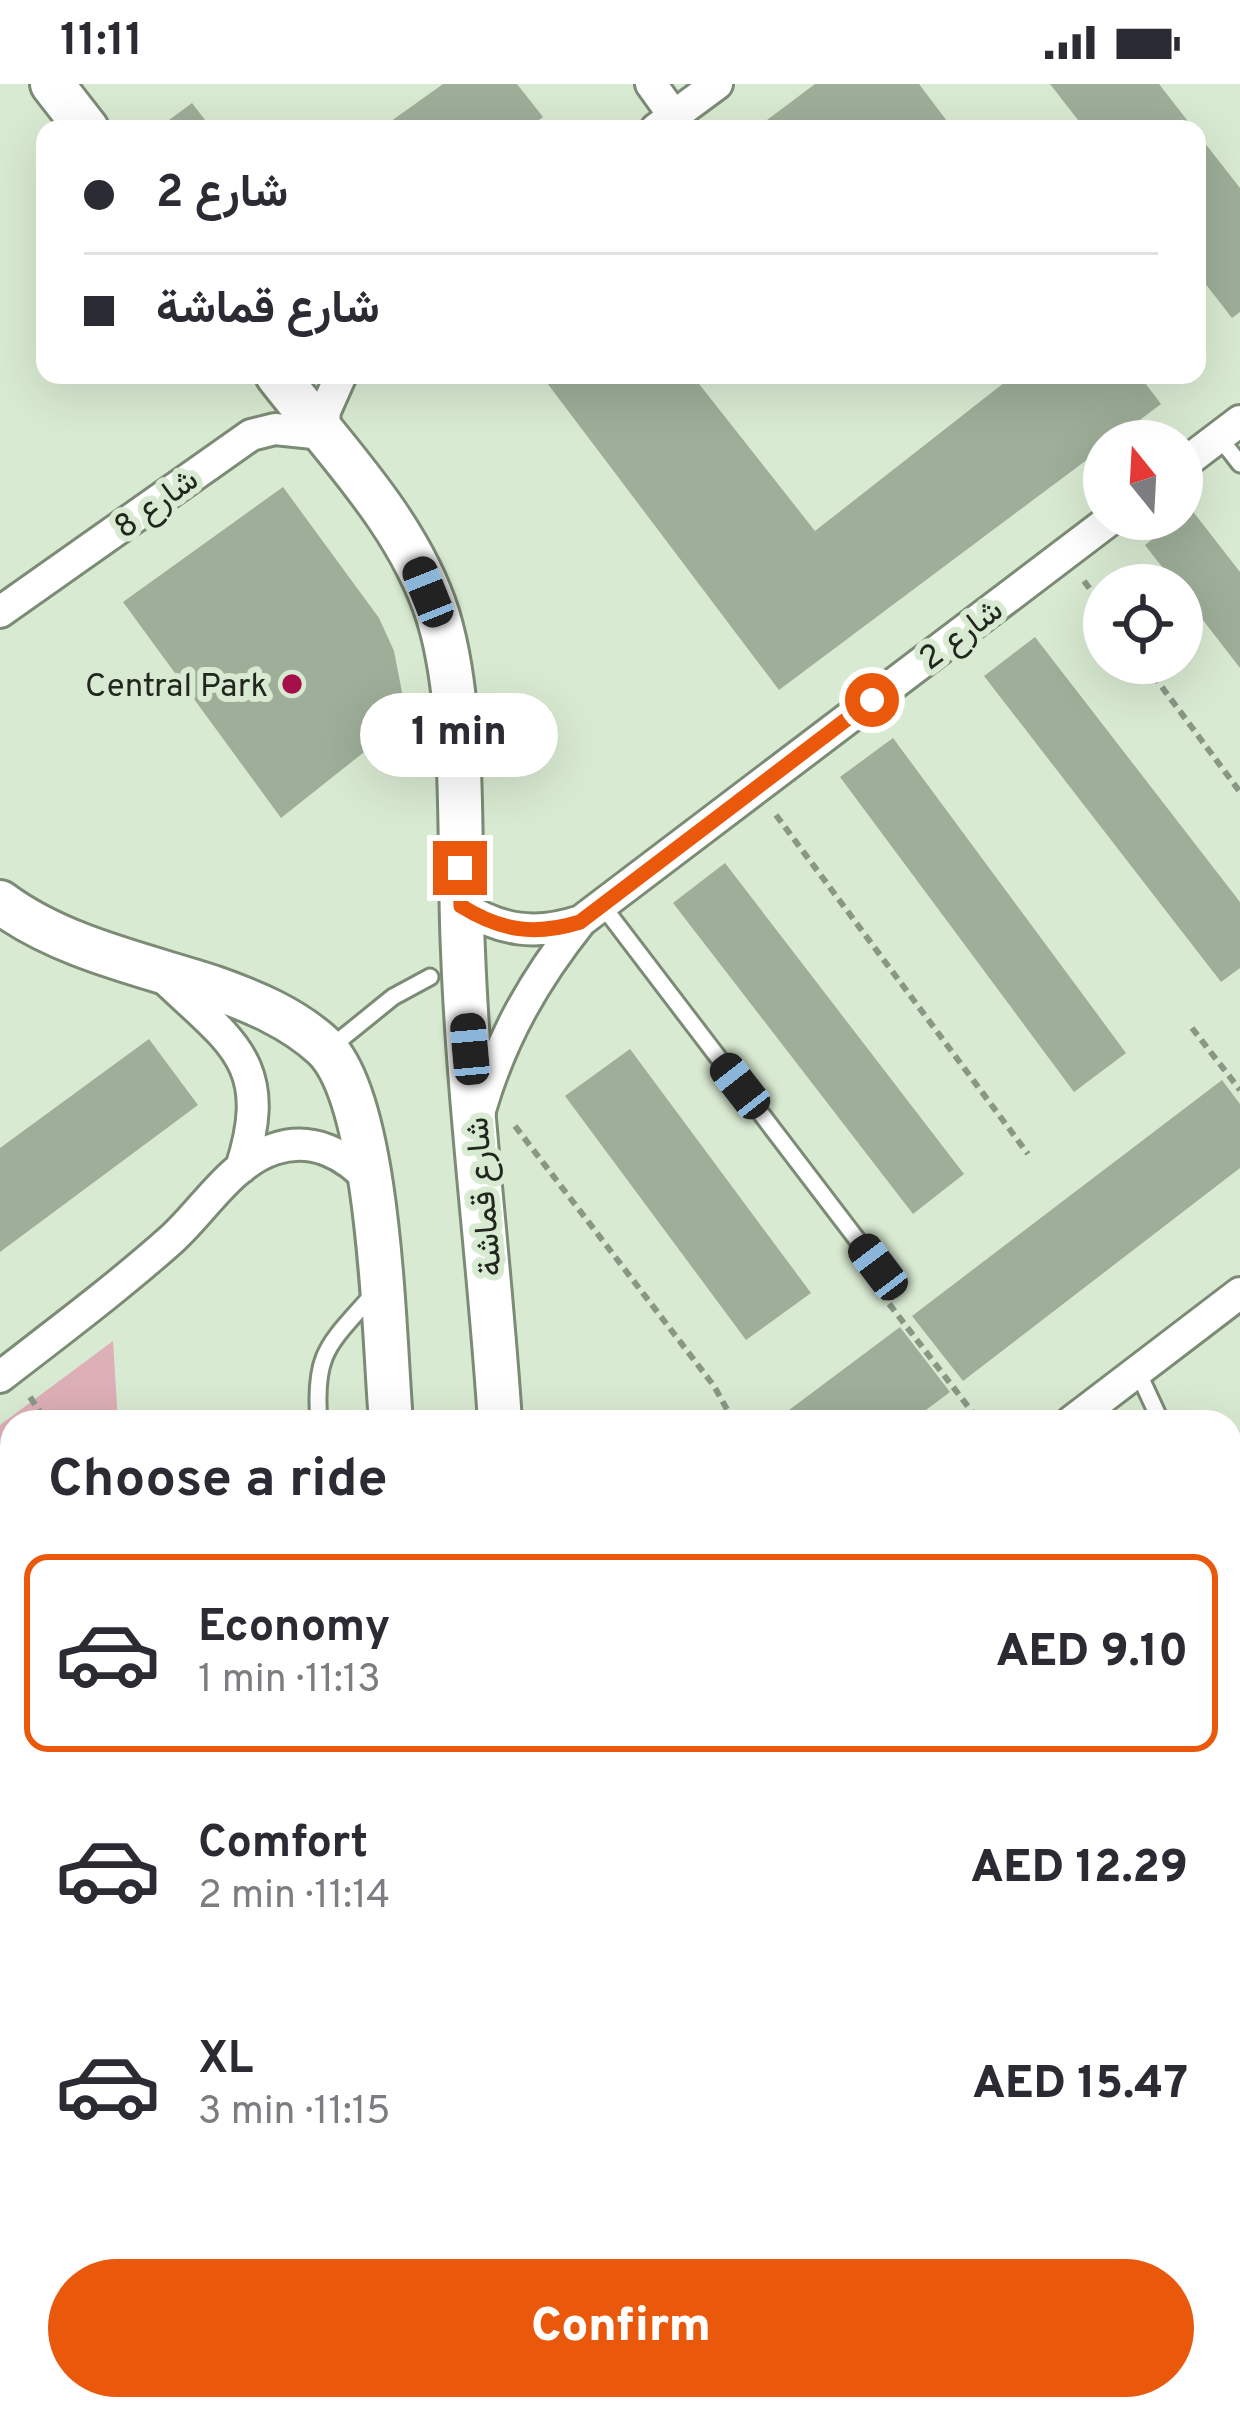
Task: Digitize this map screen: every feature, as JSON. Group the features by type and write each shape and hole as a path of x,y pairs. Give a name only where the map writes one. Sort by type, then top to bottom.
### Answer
{"street":[{"path":"52,84 80,120"},
{"path":"651,84 664,120"},
{"path":"668,120 717,84"},
{"name":"شارع قماشة","path":"285,384 394,525 437,615 449,663 461,906 481,1106 499,1410"},
{"path":"322,434 336,384"},
{"name":"شارع 8","path":"0,612 251,435 299,428 322,434"},
{"path":"1203,449 1230,429"},
{"name":"شارع 2","path":"481,1106 515,1016 545,966 591,913 1083,540"},
{"path":"0,902 26,922 244,998 287,1019 328,1050 364,1136 390,1410"},
{"name":"شارع 2","path":"461,906 506,929 532,932 591,913"},
{"path":"154,968 230,1038 246,1068 252,1119 241,1168"},
{"path":"0,1377 175,1237 241,1168 271,1150 305,1145 332,1150 355,1163 372,1183"},
{"path":"1086,1410 1240,1293"}],"lane":[{"path":"1230,429 1240,464"},
{"path":"591,913 873,1271"},
{"path":"328,1050 393,998 430,976"},
{"path":"319,1410 319,1364 334,1338 380,1286"},
{"path":"1137,1370 1155,1410"}],"path":[{"path":"1160,684 1240,792"},
{"path":"756,788 1028,1154"},
{"path":"1192,1028 1240,1090"},
{"path":"481,1106 714,1386 727,1410"},
{"path":"873,1271 971,1410"}],"shaded area":[{"path":"113,1341 117,1410 20,1410"}],"building":[{"path":"443,84 517,84 543,117 539,120 393,120"},
{"path":"815,84 919,84 946,120 767,120"},
{"path":"1050,84 1159,84 1187,120 1078,120"},
{"path":"192,103 205,120 169,120"},
{"path":"1206,145 1240,188 1240,312 1232,318 1206,285"},
{"path":"548,384 699,384 815,531 1003,384 1146,384 1161,404 1140,420 1083,420 1083,463 779,690"},
{"name":"Central Park","path":"283,487 379,618 394,651 407,718 281,818 123,602"},
{"path":"1203,524 1240,572 1240,668 1203,620 1203,564 1160,564 1145,545 1151,540 1203,540"},
{"path":"1035,637 1240,902 1240,968 1221,982 984,676"},
{"path":"893,738 1126,1053 1074,1092 840,777"},
{"path":"725,863 964,1174 913,1214 673,903"},
{"path":"149,1039 198,1105 0,1252 0,1148"},
{"path":"630,1049 811,1293 746,1340 565,1096"},
{"path":"1222,1080 1240,1104 1240,1168 963,1381 912,1316"},
{"path":"900,1327 950,1392 926,1410 789,1410"}],"place":[{"name":"Central Park","path":"292,684"}],"route":[{"path":"460,868 461,906 483,920 532,932 580,922 872,700"}]}
